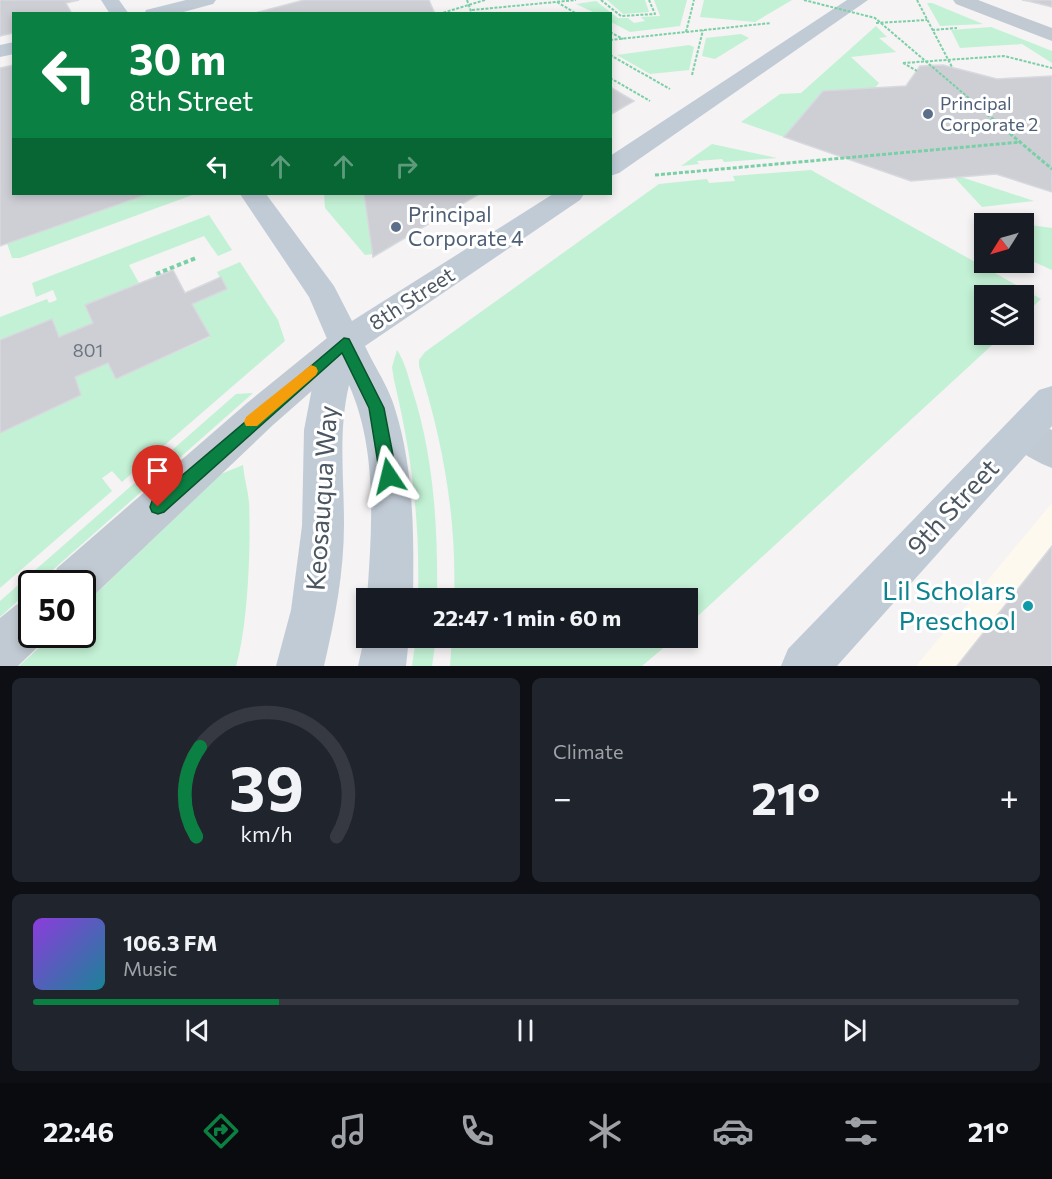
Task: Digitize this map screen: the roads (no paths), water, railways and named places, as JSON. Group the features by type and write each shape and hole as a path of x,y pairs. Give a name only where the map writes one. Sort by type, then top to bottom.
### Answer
{"main road":[{"path":"161,12 207,0"},
{"path":"612,167 859,0"},
{"path":"254,195 313,277 344,343"},
{"name":"8th Street","path":"344,343 569,195"},
{"name":"Keosauqua Way","path":"344,343 377,408 389,476 390,588"},
{"name":"Keosauqua Way","path":"300,666 314,609 323,526 323,430 330,388 344,343"},
{"name":"9th Street","path":"805,666 1038,441 1052,401"},
{"path":"382,666 385,648"}],"street":[{"path":"962,0 1052,35"},
{"name":"8th Street","path":"88,570 260,414 344,343"},
{"path":"0,650 18,634"}],"place":[{"name":"Principal Corporate 2","path":"928,114"},
{"name":"Principal Corporate 4","path":"396,227"},
{"name":"Lil Scholars Preschool","path":"1028,606"}]}
